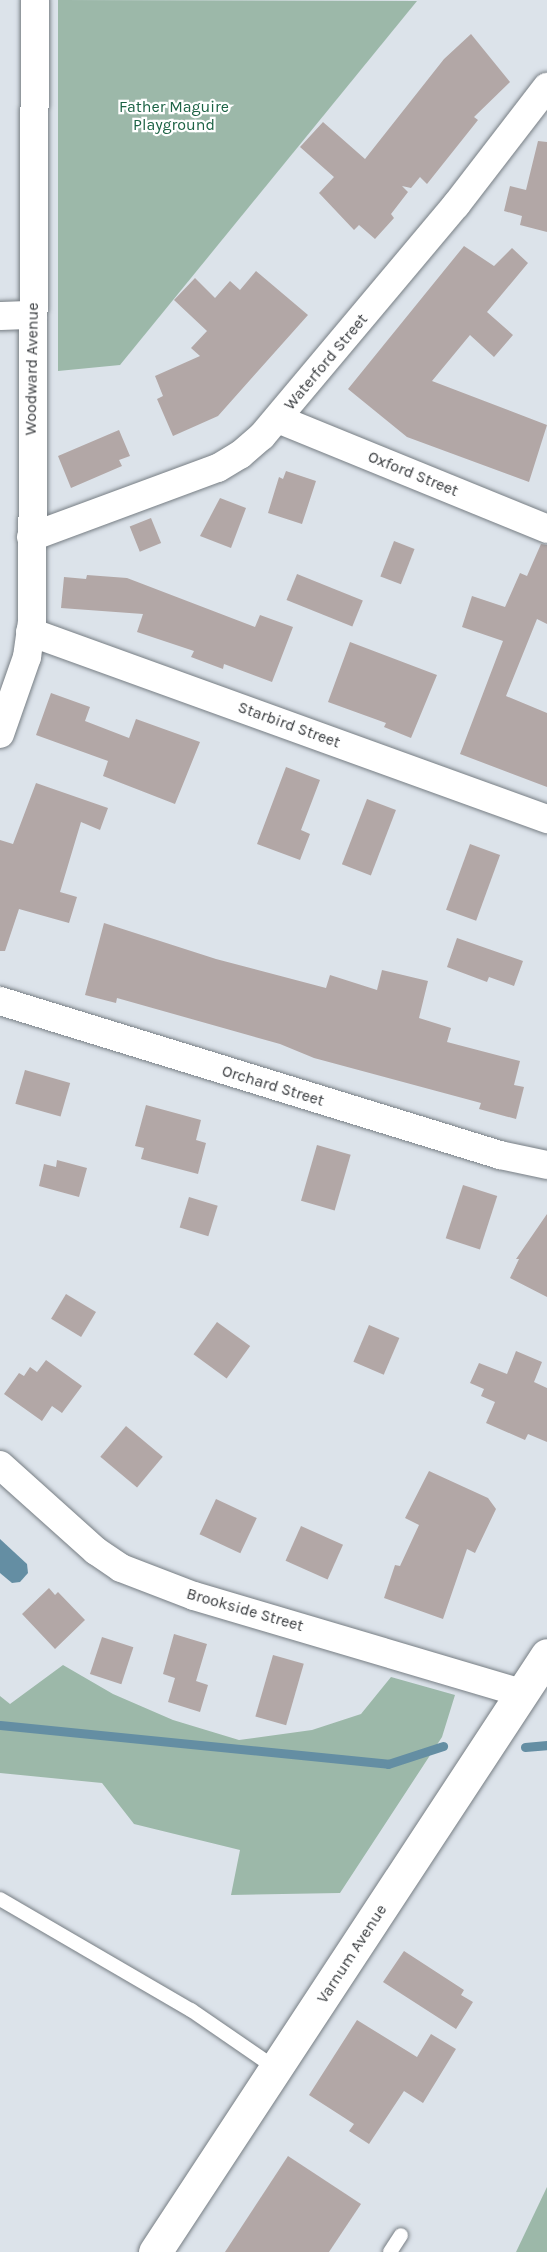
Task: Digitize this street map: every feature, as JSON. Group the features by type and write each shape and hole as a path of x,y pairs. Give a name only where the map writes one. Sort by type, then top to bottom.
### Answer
{"main road":[{"name":"Varnum Avenue","path":"155,2252 547,1655"}],"street":[{"name":"Woodward Avenue","path":"0,734 27,657 30,632 35,0"},
{"name":"Waterford Street","path":"31,537 218,468 240,455 278,419 456,205 547,87"},
{"path":"0,316 33,315"},
{"name":"Oxford Street","path":"278,419 547,529"},
{"name":"Starbird Street","path":"30,632 547,819"},
{"name":"Orchard Street","path":"0,1001 466,1145 547,1165"},
{"name":"Brookside Street","path":"0,1465 96,1551 121,1568 194,1596 522,1693"}],"lane":[{"path":"0,1899 191,2010 277,2069"},
{"path":"390,2252 401,2235"}],"green space":[{"name":"Father Maguire Playground","path":"58,0 417,1 120,365 58,371"},
{"path":"63,1665 113,1694 173,1720 239,1740 312,1730 361,1714 391,1677 455,1695 442,1737 340,1893 231,1895 240,1850 134,1824 102,1783 0,1773 0,1696 10,1704"},
{"path":"547,2187 547,2252 516,2252"}],"water":[{"path":"0,1539 27,1564 28,1573 20,1582 12,1583 0,1573"}],"building":[{"path":"471,34 510,82 474,117 478,120 427,184 420,177 411,188 402,186 408,192 391,214 394,218 375,239 359,225 354,230 319,193 334,177 300,147 323,122 365,159 444,59"},
{"path":"538,141 547,142 547,232 520,225 522,216 504,211 510,186 526,190"},
{"path":"464,246 494,266 512,248 528,263 487,312 513,335 494,357 470,335 432,381 547,425 529,482 407,437 348,389"},
{"path":"256,271 308,315 218,416 173,436 157,399 163,396 155,376 200,356 191,348 207,331 174,300 195,278 215,298 230,281 240,290"},
{"path":"119,430 130,456 119,460 122,466 71,488 58,456"},
{"path":"286,471 316,481 302,524 268,513 279,477 283,479"},
{"path":"220,498 246,508 231,548 200,536"},
{"path":"151,518 161,543 140,552 130,527"},
{"path":"394,541 415,549 401,584 380,576"},
{"path":"541,544 547,545 547,624 537,619 506,696 547,713 547,787 460,754 503,641 462,627 472,596 505,607 520,573 527,576"},
{"path":"297,574 363,601 352,627 287,600"},
{"path":"87,575 127,578 255,627 260,615 293,627 272,682 224,664 223,669 191,657 194,651 137,632 143,614 61,608 64,577 86,579"},
{"path":"350,642 437,675 411,738 384,727 386,723 328,702"},
{"path":"51,693 90,707 85,721 129,738 136,719 200,742 175,804 103,776 108,761 36,735"},
{"path":"286,767 320,780 301,830 310,834 300,860 257,844"},
{"path":"36,783 108,808 100,830 81,822 60,892 77,897 69,923 19,909 5,951 0,951 0,840 13,844"},
{"path":"367,799 396,810 371,875 342,864"},
{"path":"470,844 500,855 476,921 446,910"},
{"path":"104,923 216,959 326,988 330,975 377,990 382,970 428,981 419,1018 451,1028 447,1042 520,1061 514,1085 524,1087 516,1119 479,1109 481,1103 314,1058 280,1044 117,998 116,1003 85,995"},
{"path":"457,938 523,961 514,986 489,977 487,982 447,967"},
{"path":"25,1070 70,1083 61,1117 15,1104"},
{"path":"146,1105 201,1120 196,1140 206,1143 198,1174 141,1159 144,1148 135,1146"},
{"path":"317,1145 351,1155 335,1210 301,1201"},
{"path":"57,1160 87,1168 79,1197 39,1186 44,1164 56,1167"},
{"path":"463,1185 497,1196 480,1249 446,1238"},
{"path":"189,1197 218,1206 208,1236 180,1228"},
{"path":"547,1214 547,1297 510,1278 519,1259 516,1259"},
{"path":"66,1294 96,1312 81,1337 51,1319"},
{"path":"217,1322 250,1346 227,1378 193,1354"},
{"path":"369,1325 399,1338 384,1375 353,1362"},
{"path":"516,1351 542,1362 534,1382 547,1388 547,1442 528,1434 525,1440 486,1423 495,1402 481,1396 484,1389 470,1383 479,1363 507,1374"},
{"path":"46,1360 82,1386 62,1413 52,1406 42,1421 4,1394 19,1373 24,1376 30,1367 37,1372"},
{"path":"126,1426 163,1457 137,1487 100,1457"},
{"path":"429,1471 488,1498 496,1509 475,1553 467,1549 443,1619 384,1598 395,1565 400,1566 419,1525 405,1518"},
{"path":"216,1499 257,1518 240,1553 200,1534"},
{"path":"301,1526 343,1545 328,1579 286,1561"},
{"path":"49,1588 55,1595 58,1592 85,1620 55,1649 22,1614"},
{"path":"174,1634 207,1644 196,1681 208,1685 200,1712 168,1702 175,1678 163,1674"},
{"path":"102,1637 133,1647 121,1684 90,1674"},
{"path":"273,1655 304,1664 286,1725 255,1717"},
{"path":"404,1951 464,1990 461,1995 473,2002 456,2029 383,1982"},
{"path":"357,2020 417,2057 431,2034 456,2049 423,2103 404,2091 369,2144 349,2131 354,2124 309,2095"},
{"path":"288,2156 361,2204 329,2252 225,2252"}],"waterway":[{"path":"0,1725 388,1764 443,1746"},
{"path":"525,1747 547,1745"}]}
